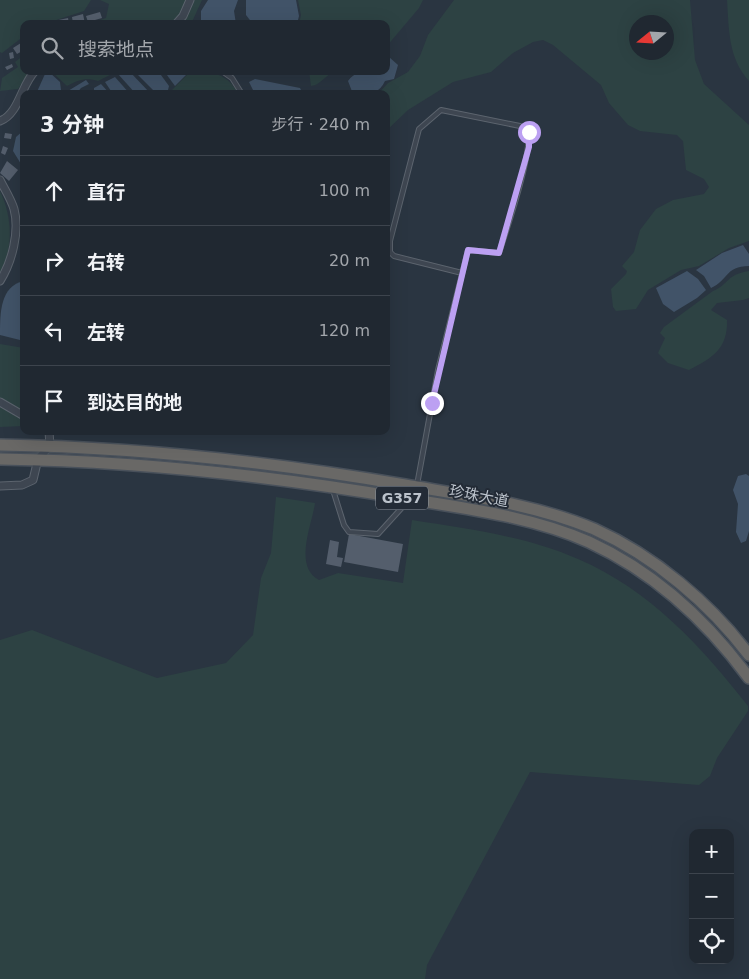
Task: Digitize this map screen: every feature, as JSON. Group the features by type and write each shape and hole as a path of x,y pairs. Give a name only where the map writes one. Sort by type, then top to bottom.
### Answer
{"highway":[{"name":"珍珠大道","path":"0,445 50,446 254,462 416,487 519,506 594,530 644,557 672,577 722,623 749,655"},
{"name":"珍珠大道","path":"0,459 38,459 166,467 332,486 516,519 566,533 611,554 664,588 688,609 728,650 749,678"}],"street":[{"path":"180,20 190,0"},
{"path":"22,90 32,75"},
{"path":"0,120 5,119 11,112 20,94"},
{"path":"0,180 11,201 16,217 13,248 6,272 0,281"},
{"path":"0,402 20,414"},
{"path":"0,486 29,482 37,470 38,459 50,446 49,435"}],"lane":[{"path":"228,75 232,78 240,90"},
{"path":"416,487 438,370 468,250 499,253 520,182 530,136 526,128 520,126 441,110 419,129 390,241 390,252 394,256 462,272"},
{"path":"332,486 344,525 349,532 378,534 409,499"}],"green space":[{"path":"0,0 91,0 84,11 56,20 20,20 20,39 2,53 0,52"},
{"path":"100,0 186,0 180,14 175,20 100,20 106,18 109,4"},
{"path":"193,0 202,0 193,20 184,20"},
{"path":"298,0 423,0 419,8 390,42 390,20 300,20 301,15"},
{"path":"454,0 690,0 695,60 704,84 749,125 749,241 729,248 699,266 681,270 648,290 636,309 616,311 613,307 611,289 626,274 627,271 622,266 634,252 640,230 656,209 673,200 704,194 709,187 704,179 686,170 683,141 677,135 640,131 628,125 609,103 601,85 553,45 543,40 533,42 513,53 491,72 453,82 408,110 390,127 390,90 382,90 388,83 408,72 420,56 428,35"},
{"path":"727,0 749,0 749,81 742,72 733,53 729,32"},
{"path":"20,58 20,75 27,75 18,89 0,91 2,78 18,67 15,62"},
{"path":"55,75 110,75 98,81 82,80 67,86"},
{"path":"187,75 219,75 230,82 236,90 172,90"},
{"path":"310,75 328,75 318,84 311,86"},
{"path":"0,191 7,211 10,232 8,253 0,273"},
{"path":"749,271 749,298 717,303 711,310 727,320 725,338 717,351 711,357 689,370 668,363 658,353 665,338 660,333 664,327 732,277"},
{"path":"0,344 20,347 20,409 0,398"},
{"path":"0,405 20,418 20,426 0,427"},
{"path":"276,497 315,503 306,544 306,555 307,565 311,574 319,580 338,573 403,583 412,520 517,539 538,544 578,559 604,572 651,603 693,641 712,662 748,706 748,711 717,758 710,776 699,785 530,772 427,965 425,979 0,979 0,640 32,630 157,678 226,663 253,635 261,578 271,553"}],"water":[{"path":"208,0 238,0 234,11 235,20 201,20 201,11"},
{"path":"246,0 296,0 299,16 298,20 250,20 246,15"},
{"path":"390,58 398,65 394,79 385,81 378,90 351,90 348,81 355,75 390,75"},
{"path":"45,75 52,75 60,82 61,90 38,90"},
{"path":"119,75 133,75 147,90 132,90"},
{"path":"138,75 161,75 169,86 168,90 153,90"},
{"path":"167,75 186,75 175,86"},
{"path":"115,77 126,90 110,90 105,82"},
{"path":"255,79 300,88 301,90 253,90 249,82"},
{"path":"86,80 89,84 79,90 70,90"},
{"path":"101,84 106,90 94,90 94,88"},
{"path":"20,134 20,162 13,151 16,137"},
{"path":"743,245 749,254 749,266 735,268 721,282 711,288 704,276 696,270 722,253"},
{"path":"687,271 698,279 706,290 674,312 663,304 656,288"},
{"path":"20,282 20,340 0,335 0,318 3,302 10,288"},
{"path":"746,474 749,476 749,531 746,541 741,543 736,532 738,504 733,490 738,476"}],"building":[{"path":"100,12 102,18 87,20 86,16"},
{"path":"83,14 84,20 72,20 72,17"},
{"path":"20,44 20,52 17,54 13,48"},
{"path":"13,52 14,58 10,59 9,53"},
{"path":"12,64 13,67 7,70 5,67"},
{"path":"5,133 12,134 11,139 4,138"},
{"path":"3,146 8,148 5,155 1,153"},
{"path":"7,161 18,170 9,181 0,173"},
{"path":"349,534 403,544 398,572 344,562"},
{"path":"330,540 339,542 337,557 343,558 341,567 326,564"}],"route":[{"path":"432,403 438,370 468,250 497,255 499,253 529,147 529,132"}]}
